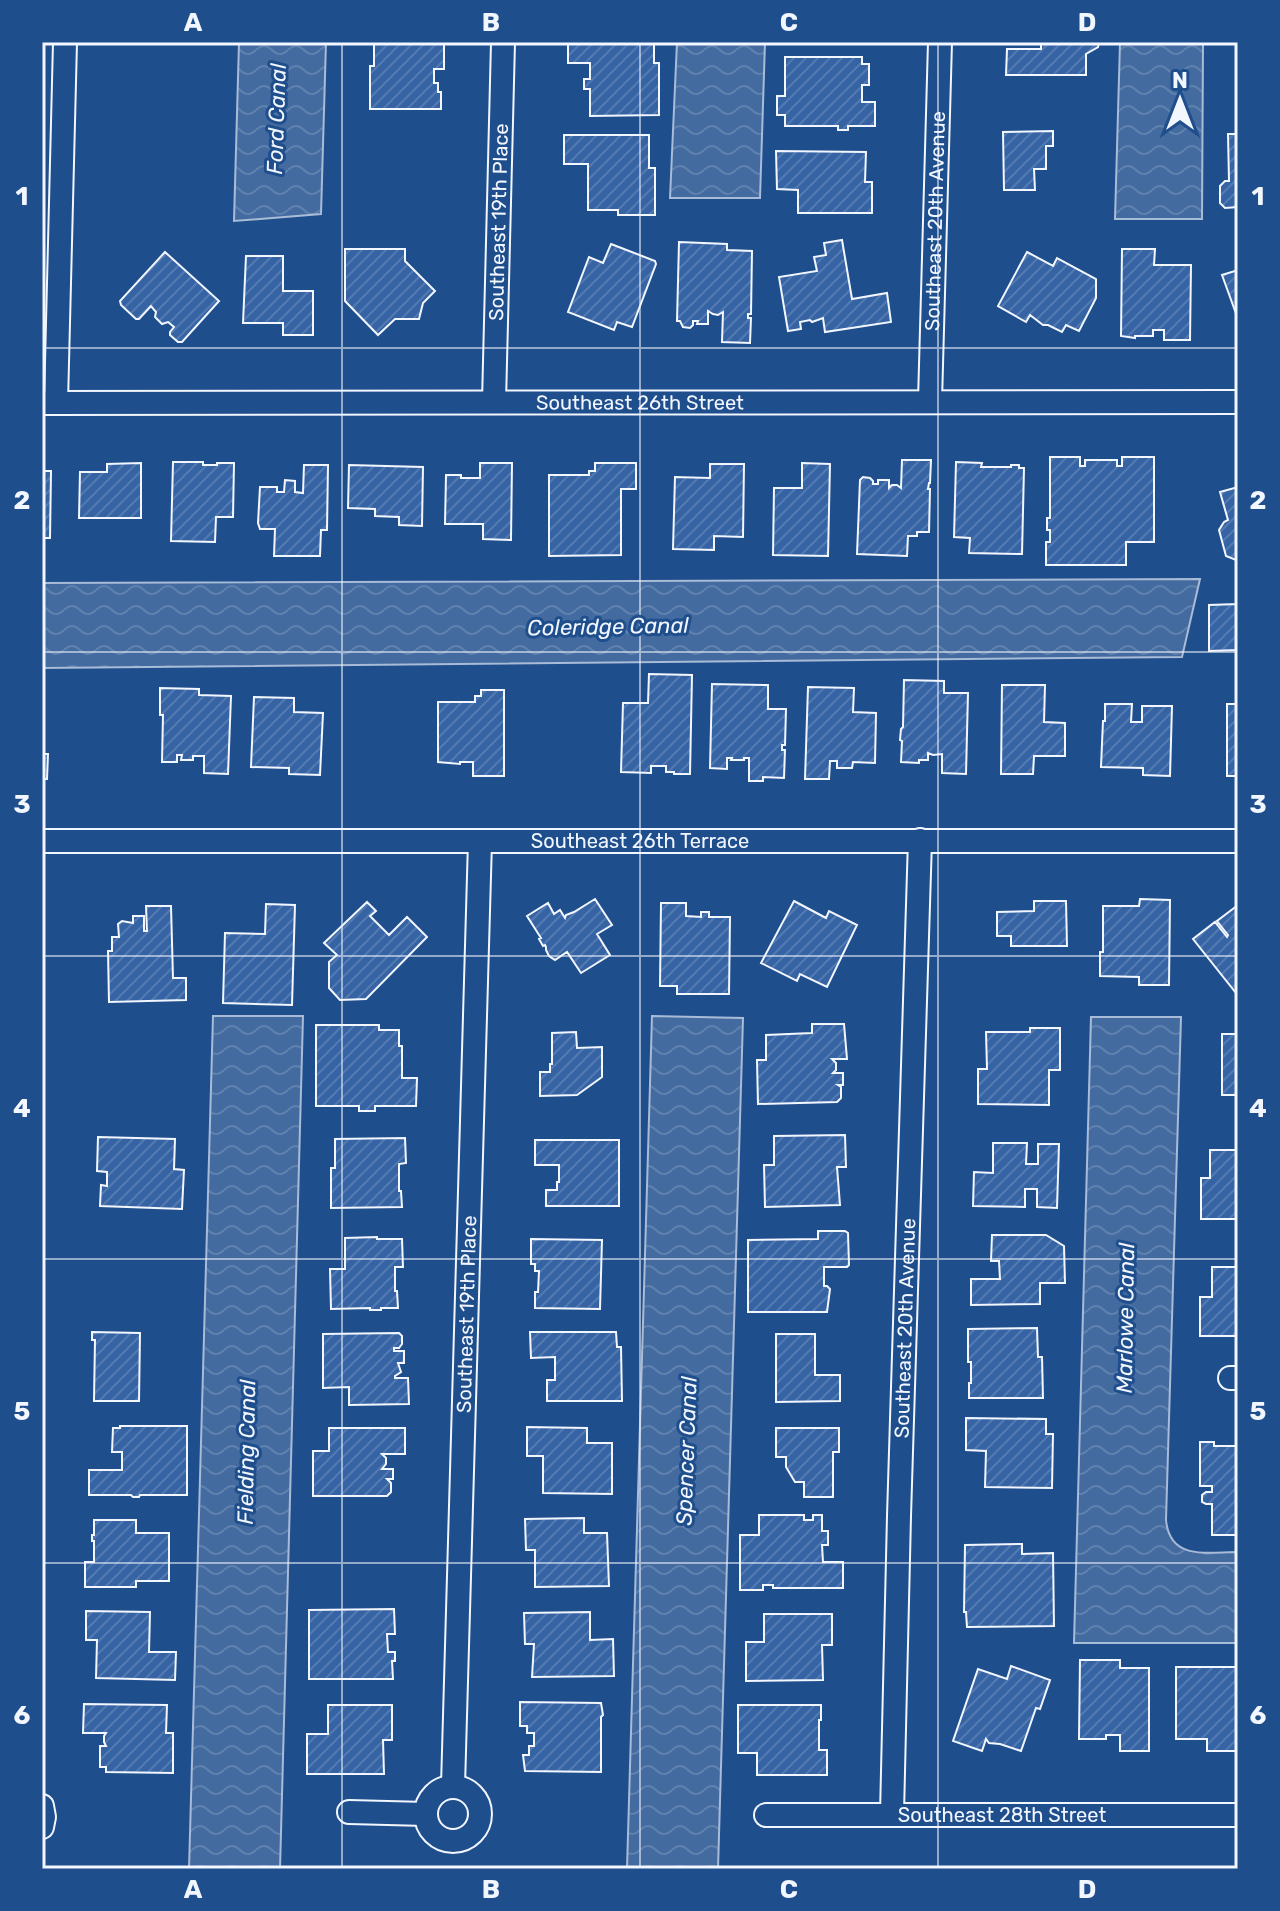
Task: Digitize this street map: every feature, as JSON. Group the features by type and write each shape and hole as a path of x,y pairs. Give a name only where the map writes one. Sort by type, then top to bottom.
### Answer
{"street":[{"path":"49,403 65,42"},
{"name":"Southeast 19th Place","path":"494,402 503,42"},
{"name":"Southeast 20th Avenue","path":"930,401 940,42"},
{"name":"Southeast 26th Street","path":"49,403 1238,402"},
{"name":"Southeast 20th Avenue","path":"892,1814 920,840"},
{"name":"Southeast 26th Terrace","path":"42,841 1238,841"},
{"name":"Southeast 19th Place","path":"453,1786 480,841"},
{"path":"453,1786 463,1788 477,1800 480,1818 471,1834 463,1839 445,1840 431,1830 426,1814 431,1798 453,1786"},
{"path":"42,1806 42,1827"},
{"path":"349,1812 426,1814"},
{"name":"Southeast 28th Street","path":"766,1815 1238,1815"}],"water":[{"name":"Ford Canal","path":"239,42 326,42 321,214 234,221"},
{"path":"677,42 765,42 760,198 670,198"},
{"path":"1120,42 1203,42 1202,219 1115,219"},
{"name":"Coleridge Canal","path":"1200,579 1182,657 42,668 42,583"},
{"name":"Fielding Canal","path":"213,1016 303,1016 280,1869 189,1869"},
{"name":"Spencer Canal","path":"652,1016 743,1018 718,1869 627,1869"},
{"name":"Marlowe Canal","path":"1091,1017 1181,1017 1166,1520 1169,1533 1182,1548 1203,1553 1238,1552 1238,1643 1074,1643"}],"building":[{"path":"374,42 444,42 444,69 434,69 434,83 438,83 438,92 441,92 441,109 370,109 370,66 374,66"},
{"path":"568,42 654,42 654,63 659,63 659,115 590,116 590,89 584,89 584,79 590,79 590,63 568,63"},
{"path":"1041,42 1099,42 1098,47 1086,54 1086,75 1006,75 1007,49 1041,49"},
{"path":"785,57 862,57 862,64 869,64 869,85 862,85 862,102 875,102 875,126 848,126 848,130 838,130 838,126 785,126 785,115 777,115 777,96 785,96"},
{"path":"1053,131 1053,146 1046,146 1046,169 1034,169 1035,190 1004,190 1003,132"},
{"path":"1228,134 1238,134 1238,207 1225,208 1220,203 1220,186 1229,181"},
{"path":"564,135 649,135 649,168 655,168 655,215 618,215 618,210 588,210 588,164 564,164"},
{"path":"776,151 866,152 865,182 872,182 872,213 798,213 798,190 777,189"},
{"path":"842,240 852,299 887,293 891,322 825,332 823,318 800,322 801,329 788,331 779,277 817,271 814,257 826,255 824,243"},
{"path":"679,242 727,244 727,250 752,251 751,314 748,314 751,318 750,343 722,342 723,312 718,315 708,311 708,324 693,321 690,328 683,327 677,321"},
{"path":"611,244 656,264 632,327 617,322 614,330 568,312 589,257 603,263"},
{"path":"345,249 405,249 405,261 435,291 423,303 419,319 395,319 378,335 345,301"},
{"path":"1122,249 1155,249 1154,265 1191,265 1190,340 1164,340 1164,330 1153,330 1153,336 1121,336"},
{"path":"165,252 219,301 182,342 170,335 174,327 168,322 162,324 151,306 136,319 120,301"},
{"path":"1027,252 1053,266 1057,258 1096,279 1096,298 1079,331 1066,325 1062,332 1043,325 1030,315 1026,322 998,306"},
{"path":"246,256 283,256 283,291 313,291 313,335 283,335 283,323 243,323"},
{"path":"1238,270 1238,319 1222,275"},
{"path":"1050,457 1080,457 1080,466 1085,466 1085,460 1117,460 1117,466 1122,466 1122,457 1154,457 1154,542 1126,542 1126,565 1046,565 1046,542 1050,542 1047,518 1050,518"},
{"path":"902,460 931,460 929,532 908,536 907,556 857,554 860,480 870,478 873,484 878,484 878,480 889,480 889,488 897,485 901,488"},
{"path":"173,462 203,462 203,465 234,463 233,517 216,517 215,542 171,541"},
{"path":"956,462 982,463 981,467 1019,465 1019,468 1024,468 1022,554 969,553 970,538 954,537"},
{"path":"141,463 141,518 79,518 80,472 107,472 107,464"},
{"path":"480,463 512,463 511,540 483,539 483,524 445,524 446,475 480,478"},
{"path":"595,463 636,463 636,489 621,489 621,555 549,556 549,475 589,475 589,471 595,471"},
{"path":"802,463 830,464 828,556 773,555 774,488 802,488"},
{"path":"710,464 744,464 743,537 714,536 714,550 673,549 675,477 710,478"},
{"path":"304,465 328,465 327,530 321,530 320,556 274,556 275,529 260,529 258,523 260,487 277,487 277,492 284,492 285,480 295,481 295,492 303,493"},
{"path":"349,465 423,467 422,526 399,525 399,517 375,516 375,509 348,508"},
{"path":"42,471 51,471 50,538 42,538"},
{"path":"1238,487 1236,560 1226,556 1219,530 1228,520 1220,492"},
{"path":"1238,604 1238,650 1209,651 1209,605"},
{"path":"649,674 692,675 690,774 666,772 666,766 651,766 651,773 621,772 623,703 648,703"},
{"path":"904,680 944,681 944,693 968,693 966,774 942,773 942,754 928,753 928,760 919,760 919,763 901,762"},
{"path":"712,684 768,685 768,709 786,709 785,745 782,745 782,750 785,750 784,778 763,777 763,781 749,781 749,758 727,758 727,769 710,768"},
{"path":"1002,685 1045,685 1044,722 1065,723 1065,756 1034,756 1033,774 1001,774"},
{"path":"808,687 854,688 853,712 876,713 875,763 853,762 852,768 837,768 837,761 830,761 829,779 805,779"},
{"path":"160,688 199,689 199,695 231,696 228,774 204,773 204,756 181,760 182,755 177,755 177,762 162,762"},
{"path":"481,690 504,690 504,776 473,776 473,762 438,762 438,702 475,702 475,696 481,696"},
{"path":"254,697 294,698 294,712 323,713 320,775 289,774 289,768 251,767"},
{"path":"1105,704 1132,704 1131,722 1142,722 1142,706 1172,706 1170,776 1143,775 1143,768 1101,767"},
{"path":"1227,704 1238,704 1238,776 1227,776"},
{"path":"42,754 48,754 47,779 42,779"},
{"path":"595,899 612,925 597,934 610,955 581,973 567,952 555,960 549,956 527,916 548,903 554,914 560,910 565,918"},
{"path":"1140,899 1170,900 1169,985 1139,985 1139,977 1100,976 1103,906 1139,906"},
{"path":"794,901 826,918 829,911 857,925 827,987 800,974 797,981 761,963"},
{"path":"1034,901 1066,901 1067,946 1011,946 1011,936 997,936 997,912 1034,911"},
{"path":"367,902 376,911 370,916 389,935 407,917 427,937 366,999 340,1000 329,988 329,962 337,955 324,943"},
{"path":"661,903 686,903 686,916 701,917 701,912 709,912 709,917 730,917 729,994 677,994 677,986 660,986"},
{"path":"266,904 295,905 292,1005 223,1003 225,933 265,934"},
{"path":"1238,905 1236,993 1193,939 1215,922 1227,937 1217,921"},
{"path":"146,906 171,906 173,978 186,978 186,1000 109,1002 108,951 112,951 112,937 119,937 118,924 122,921 133,923 133,916 144,916 144,931 147,931"},
{"path":"812,1024 844,1024 847,1059 832,1059 836,1063 833,1073 843,1073 843,1085 838,1085 841,1087 841,1098 837,1102 758,1104 757,1060 766,1060 766,1035 812,1033"},
{"path":"316,1025 379,1025 379,1030 399,1030 402,1078 417,1078 416,1106 375,1106 375,1111 359,1111 359,1106 316,1106"},
{"path":"1030,1028 1060,1028 1060,1070 1049,1070 1049,1105 978,1104 978,1069 987,1069 986,1032 1030,1032"},
{"path":"576,1032 577,1048 602,1047 602,1077 577,1095 540,1096 540,1072 550,1072 552,1064 552,1033"},
{"path":"1222,1034 1238,1034 1238,1095 1222,1095"},
{"path":"845,1135 846,1167 837,1167 840,1205 765,1207 764,1165 774,1165 774,1136"},
{"path":"98,1137 175,1139 174,1169 184,1170 182,1209 100,1206 101,1185 107,1186 107,1172 97,1171"},
{"path":"405,1138 406,1163 399,1164 402,1207 331,1208 335,1139"},
{"path":"535,1140 619,1140 619,1206 546,1206 546,1190 557,1190 559,1165 535,1165"},
{"path":"993,1143 1027,1143 1026,1164 1038,1164 1038,1144 1059,1144 1057,1208 1037,1207 1037,1189 1025,1189 1025,1207 973,1206 974,1172 993,1173"},
{"path":"1210,1150 1238,1150 1238,1219 1201,1219 1201,1178 1210,1178"},
{"path":"818,1231 848,1233 849,1265 824,1267 824,1286 830,1289 827,1312 748,1312 748,1240 818,1239"},
{"path":"992,1235 1046,1235 1064,1246 1065,1283 1040,1283 1040,1304 971,1305 971,1279 1000,1279 999,1261 991,1261"},
{"path":"345,1238 402,1239 403,1267 395,1267 398,1308 331,1309 330,1269 345,1269"},
{"path":"531,1239 602,1240 600,1309 535,1308 539,1271 535,1271 535,1264 531,1264"},
{"path":"1212,1267 1238,1267 1238,1336 1200,1336 1200,1297 1212,1297"},
{"path":"1037,1328 1038,1357 1042,1357 1043,1398 969,1398 971,1362 968,1362 968,1329"},
{"path":"92,1332 140,1333 139,1401 94,1401 95,1340 92,1340"},
{"path":"530,1332 616,1332 617,1347 621,1347 622,1401 547,1401 547,1380 555,1380 555,1357 531,1358"},
{"path":"399,1333 402,1344 394,1351 404,1351 404,1363 398,1363 401,1372 395,1378 408,1378 409,1404 349,1405 349,1387 323,1388 323,1334"},
{"path":"776,1334 815,1334 815,1375 840,1375 840,1401 776,1402"},
{"path":"966,1418 1046,1419 1046,1434 1053,1434 1052,1488 985,1487 986,1451 966,1450"},
{"path":"187,1426 187,1495 89,1495 89,1470 122,1470 122,1452 112,1452 113,1428"},
{"path":"527,1427 587,1428 587,1443 612,1443 612,1494 543,1493 543,1456 527,1456"},
{"path":"329,1428 405,1428 405,1454 382,1454 386,1464 382,1469 393,1469 393,1479 387,1479 391,1483 391,1492 387,1496 313,1496 313,1451 329,1451"},
{"path":"776,1428 839,1428 839,1452 833,1452 833,1497 804,1497 804,1482 795,1482 786,1467 786,1457 776,1457"},
{"path":"1200,1442 1214,1442 1214,1446 1236,1446 1238,1535 1212,1535 1212,1504 1202,1502 1202,1495 1212,1492 1212,1486 1200,1486"},
{"path":"759,1515 804,1515 804,1520 813,1520 813,1515 822,1515 822,1531 828,1531 828,1545 822,1545 823,1562 843,1562 843,1588 773,1588 773,1585 763,1585 763,1590 740,1590 740,1535 759,1535"},
{"path":"584,1518 584,1533 607,1533 609,1586 535,1587 535,1550 526,1550 525,1519"},
{"path":"94,1520 136,1520 136,1533 169,1533 169,1581 136,1581 136,1587 85,1587 85,1562 94,1562"},
{"path":"1022,1544 1022,1554 1053,1553 1054,1626 967,1627 964,1612 965,1545"},
{"path":"394,1609 395,1634 387,1634 388,1652 395,1652 393,1679 309,1679 309,1610"},
{"path":"86,1611 150,1612 149,1652 176,1652 175,1680 96,1678 97,1640 86,1640"},
{"path":"590,1612 590,1640 613,1639 614,1676 532,1677 534,1644 525,1644 524,1613"},
{"path":"764,1614 832,1614 832,1645 822,1645 823,1680 746,1681 746,1642 764,1642"},
{"path":"1080,1660 1120,1660 1120,1668 1149,1668 1149,1751 1120,1751 1120,1735 1106,1735 1106,1739 1079,1739"},
{"path":"1011,1666 1050,1680 1021,1751 989,1743 986,1739 982,1751 953,1741 978,1669 1007,1679"},
{"path":"1176,1667 1237,1667 1237,1751 1207,1751 1207,1739 1176,1739"},
{"path":"520,1702 601,1703 601,1772 525,1771 523,1755 529,1755 529,1746 534,1746 534,1733 527,1733 527,1726 520,1726"},
{"path":"84,1704 167,1705 166,1733 173,1733 173,1773 106,1772 106,1767 100,1767 100,1746 106,1746 106,1733 83,1733"},
{"path":"328,1705 392,1705 392,1740 383,1740 384,1774 307,1774 307,1734 328,1734"},
{"path":"738,1705 821,1705 819,1750 827,1750 827,1775 757,1775 757,1753 738,1753"}]}
